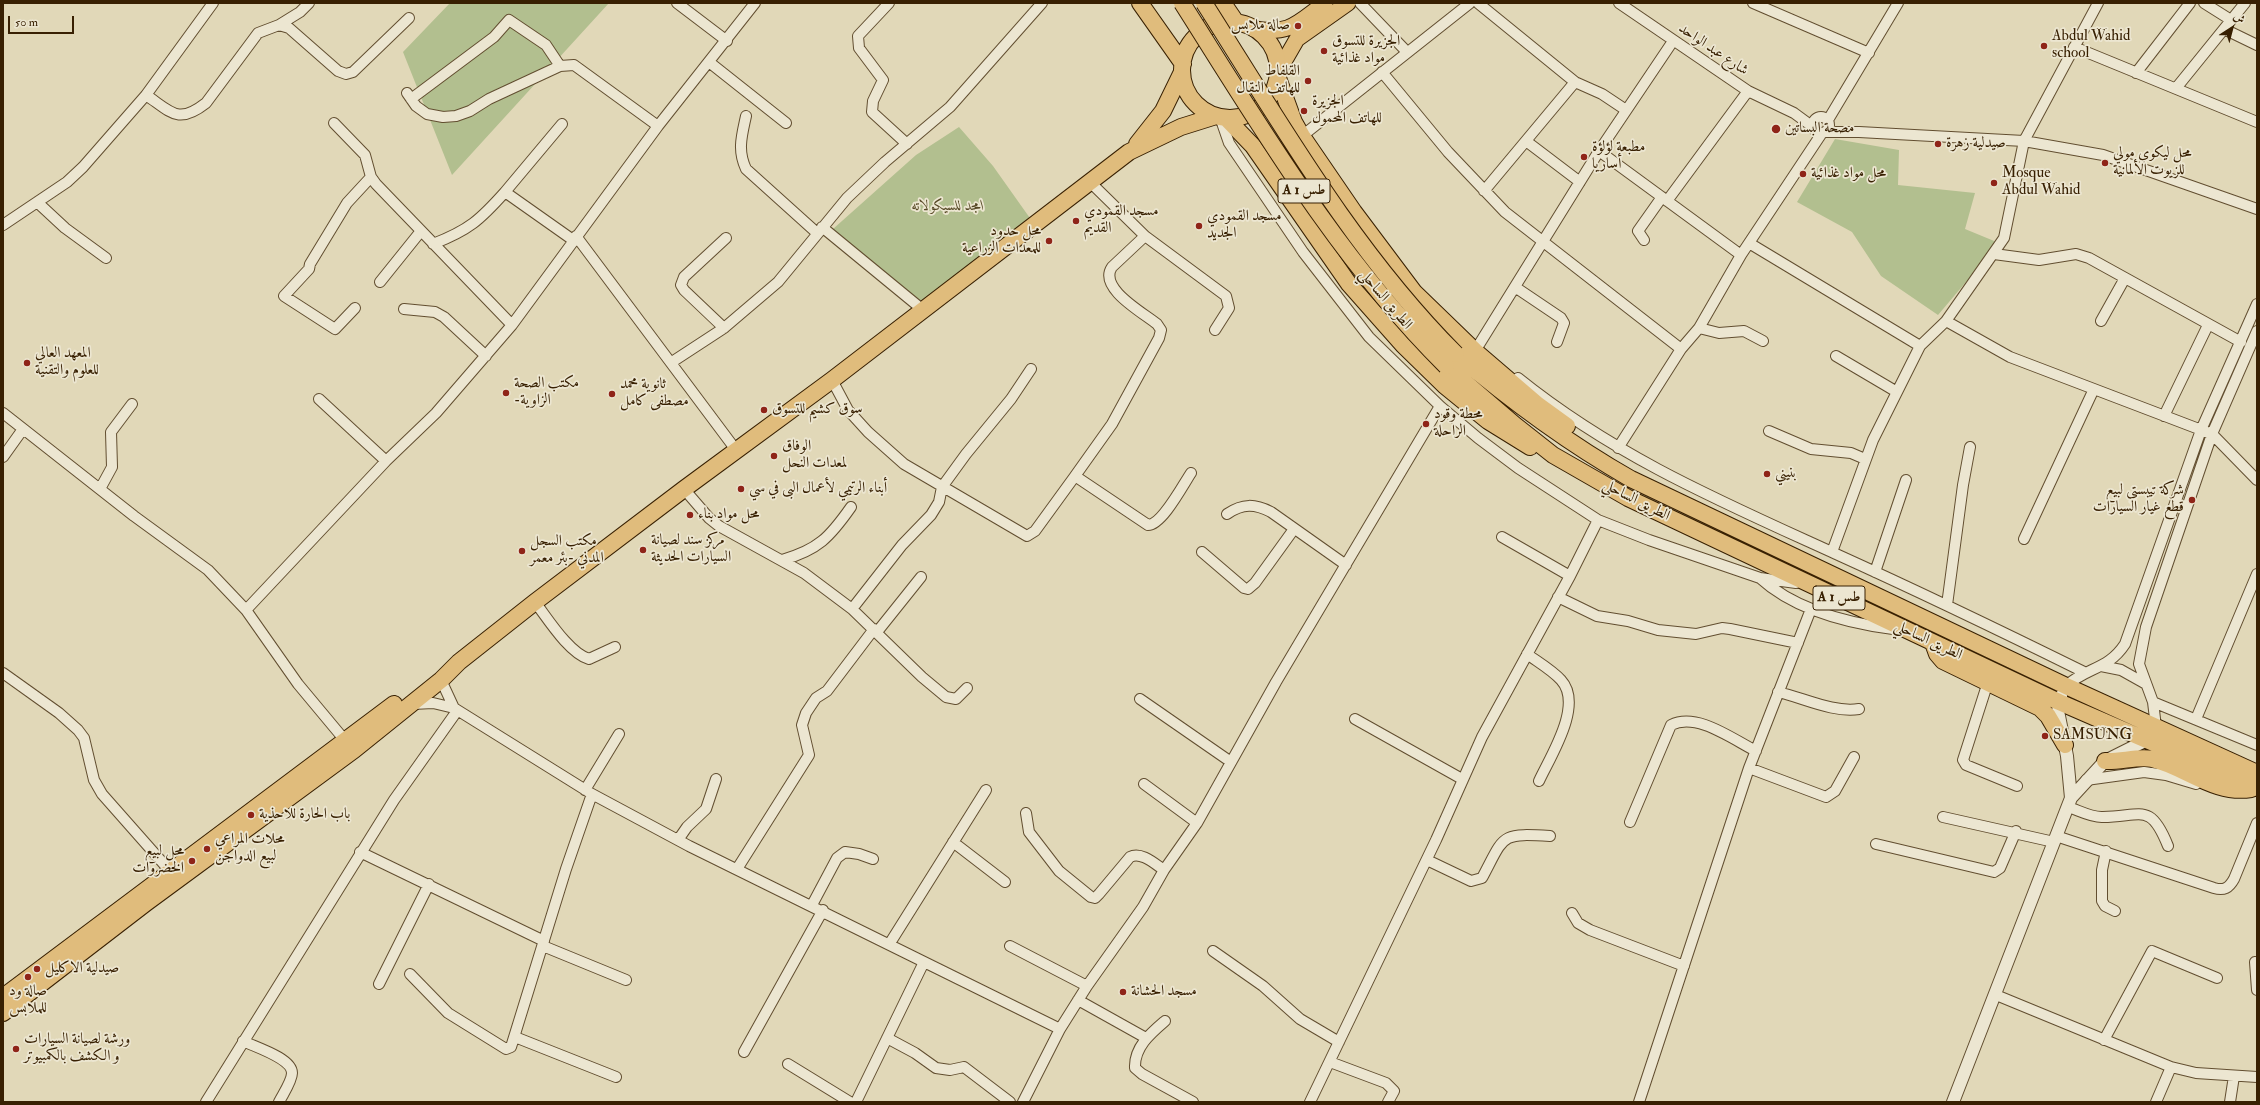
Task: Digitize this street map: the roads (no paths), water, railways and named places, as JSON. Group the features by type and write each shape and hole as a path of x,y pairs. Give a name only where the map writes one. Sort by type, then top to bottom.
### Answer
{"highway":[{"path":"1140,3 1182,68 1189,94 1205,111 1221,117 1238,118 1259,108 1274,90 1278,75"},
{"name":"الطريق الساحلي","path":"1182,3 1238,92 1351,258 1392,309 1446,366 1503,416 1553,455 1628,498 1815,586 1904,630 2145,741 2257,783"},
{"name":"الطريق الساحلي","path":"1204,3 1342,216 1391,282 1456,354 1523,409 1584,451 1631,479 2066,686 2156,727 2257,783"},
{"path":"1223,3 1236,22"},
{"path":"1129,152 1163,111 1182,68 1186,52 1192,41 1201,32 1224,22 1236,22 1254,28 1264,36 1272,47 1277,59 1278,75 1294,122 1302,136 1354,212 1396,269 1435,314 1476,348 1538,405 1611,457 1631,479"},
{"path":"3,1013 266,807 349,746 412,704 441,680 459,662 684,488 832,380 1129,152 1181,127 1221,117"},
{"path":"1221,117 1256,150 1349,284 1407,350 1445,386 1488,421 1533,449 1553,455"},
{"path":"1933,643 1937,654 1943,661 2040,708 2053,724 2065,745"},
{"path":"349,746 434,675 459,662"},
{"path":"2105,761 2150,758 2215,786 2236,790 2257,783"},
{"path":"3,997 170,871 266,807"}],"main road":[{"path":"1278,75 1296,39 1348,3"},
{"path":"1254,28 1272,32 1282,31 1296,24 1320,4"}],"street":[{"path":"3,225 37,202 83,167 146,95 213,3"},
{"path":"146,95 170,111 181,116 188,116 206,103 258,33 279,25 300,12 309,3"},
{"path":"676,3 727,41"},
{"path":"246,610 386,461 436,413 486,356 512,325 658,126 756,3"},
{"path":"889,3 860,33 858,42 859,48 883,80 873,101 872,112 907,144"},
{"path":"672,362 724,328 778,282 819,230 847,198 955,103 1042,3"},
{"path":"1360,3 1407,52"},
{"path":"1302,136 1470,3"},
{"path":"1478,3 1575,82 1602,94 1626,110"},
{"name":"شارع عبد الواحد","path":"1619,3 1748,91 1794,113 1819,130 2024,141 2103,155 2257,209"},
{"path":"1753,3 1869,53"},
{"path":"1618,448 1681,349 1699,328 1741,255 1813,149 1819,130 1814,120 1824,119 1837,103 1869,53 1898,3"},
{"path":"1832,552 1865,459 1920,346 1946,321 2004,238 2024,141 2098,3"},
{"path":"2136,73 2190,3"},
{"path":"2204,3 2231,20"},
{"path":"2177,87 2245,3"},
{"path":"279,25 289,28 338,71 346,74 354,72 361,67 408,18"},
{"path":"560,66 546,45 509,20 494,37 409,96 416,106 427,114 443,117 456,116 470,111 489,99 560,66 574,65 658,126"},
{"path":"2224,29 2257,45"},
{"path":"1673,41 1599,151 1476,348 1548,401 1618,448 1676,480 1716,500 1947,605 2086,673"},
{"path":"2074,47 2136,73 2177,87 2257,122"},
{"path":"710,62 786,123"},
{"path":"1382,72 1448,152 1505,212 1681,349"},
{"path":"1484,191 1575,82"},
{"path":"1644,240 1638,231 1665,199 1748,91"},
{"name":"شارع عبد الواحد","path":"1794,113 1824,119 1859,132"},
{"path":"746,116 740,146 740,154 746,169 819,230 923,310"},
{"path":"1221,117 1229,143 1342,306 1394,364 1440,406 1518,468 1598,520 1649,540 1760,578 1815,586"},
{"path":"1819,130 1829,127 1824,119"},
{"path":"334,123 365,155 371,177 433,244 512,325"},
{"path":"433,244 457,235 482,218 562,124"},
{"path":"1526,141 1580,182"},
{"path":"1599,151 1741,255"},
{"path":"355,308 335,329 284,296 309,270 310,264 347,203 371,177"},
{"path":"1090,182 1145,236 1226,296 1229,308 1215,330"},
{"path":"505,192 575,238 672,362 736,450"},
{"path":"37,202 65,228 106,258"},
{"path":"380,282 421,231"},
{"path":"832,380 848,410 868,432 904,464 1027,536 1035,531 1112,424 1159,338 1161,330 1157,324 1120,295 1111,284 1108,273 1112,267 1145,236"},
{"path":"724,328 684,290 681,285 684,277 726,238"},
{"path":"1749,243 1920,346"},
{"path":"1994,254 2039,260 2076,254 2089,258 2241,342"},
{"path":"2101,322 2125,278"},
{"path":"1515,287 1561,318 1564,323 1557,342"},
{"path":"2069,802 2065,745 2058,711 2059,702 2066,686 2075,678 2111,661 2125,644 2201,430 2257,304"},
{"path":"404,309 435,312 444,317 486,356"},
{"path":"1946,321 2010,357 2094,391 2212,434 2257,480"},
{"path":"2164,416 2208,325"},
{"path":"1699,328 1719,333 1744,331 1763,341"},
{"path":"1953,1102 1996,995 2014,940 2069,802 2086,780 2105,761 2123,750 2145,741 2156,727 2153,702 2140,664 2140,656 2146,627 2212,434 2257,331"},
{"path":"1836,356 1897,392"},
{"path":"852,609 902,545 931,515 939,502 942,487 966,454 1011,399 1031,369"},
{"path":"2024,539 2094,391"},
{"path":"319,399 386,461"},
{"path":"100,489 112,467 111,432 132,404"},
{"path":"1023,1102 1060,1029 1086,986 1143,907 1164,870 1197,823 1231,762 1440,406"},
{"path":"3,413 100,489 208,570 246,610 298,684 349,746"},
{"path":"3,457 24,429"},
{"path":"1769,431 1811,449 1851,453 1865,459"},
{"path":"1947,605 1963,484 1970,447"},
{"path":"1075,476 1148,525 1153,525 1160,519 1191,473"},
{"path":"1875,572 1906,480"},
{"path":"684,488 709,518 719,526 749,545 782,560 852,609 922,677 946,697 956,699 967,688"},
{"path":"1227,514 1244,506 1259,506 1271,512 1346,565"},
{"path":"782,560 808,551 826,540 851,507"},
{"path":"1310,1102 1427,860 1462,779 1482,738 1570,576 1598,520"},
{"path":"1202,552 1244,588 1248,589 1255,583 1294,529"},
{"path":"1502,537 1570,576"},
{"path":"2196,719 2257,574"},
{"path":"737,868 809,754 802,725 806,713 816,698 827,691 875,630 921,577"},
{"path":"1760,578 1770,586 1811,609 1852,621 1904,630"},
{"path":"1558,597 1597,616 1628,621 1658,630 1696,634 1722,628 1798,643"},
{"path":"536,602 562,637 583,657 589,659 603,654 615,647"},
{"path":"1639,1102 1749,768 1811,609"},
{"path":"1527,654 1562,681 1569,702 1569,711 1563,730 1538,780"},
{"path":"2101,666 2121,670 2146,684"},
{"path":"3,673 59,713 78,730 84,738 94,780 102,794 170,871"},
{"path":"441,680 455,710"},
{"path":"1988,682 1963,760 1966,764 2017,786"},
{"path":"1778,692 1835,708 1850,710 1859,709"},
{"path":"1140,699 1231,762"},
{"path":"2153,702 2257,745"},
{"path":"412,704 433,703 455,710 589,792 678,840 890,943 924,962 1060,1029"},
{"path":"206,1102 360,852 455,710"},
{"path":"1355,719 1462,779"},
{"path":"1630,822 1671,724 1681,720 1696,722 1756,750"},
{"path":"410,974 448,1013 506,1050 511,1047 516,1037 589,792 619,734"},
{"path":"1749,768 1826,797 1835,791 1854,757"},
{"path":"2086,780 2144,772 2166,775 2196,784 2215,786"},
{"path":"678,840 687,827 706,809 716,779"},
{"path":"1144,784 1197,823"},
{"path":"890,943 986,790"},
{"path":"2069,802 2102,818 2134,813 2146,814 2160,826 2168,846"},
{"path":"1026,813 1029,832 1059,871 1091,897 1095,898 1130,857 1134,855 1141,856 1164,870"},
{"path":"1943,817 2055,839 2106,851 2214,888 2224,889 2230,886 2234,879 2257,824"},
{"path":"1876,844 1994,872 2000,868 2016,832"},
{"path":"1427,860 1472,882 1482,878 1502,840 1508,836 1550,836"},
{"path":"953,842 1005,882"},
{"path":"2106,851 2102,870 2102,902 2105,906 2115,911"},
{"path":"360,852 429,884 543,943 626,980"},
{"path":"812,905 837,858 845,852 859,854 873,859"},
{"path":"379,984 429,884"},
{"path":"744,1052 823,910"},
{"path":"1572,913 1578,922 1590,930 1684,966"},
{"path":"1010,946 1086,986"},
{"path":"1213,951 1263,986 1300,1019 1339,1042"},
{"path":"2104,1040 2152,951 2217,978"},
{"path":"856,1102 924,962"},
{"path":"2255,962 2257,990"},
{"path":"1996,995 2171,1067 2234,1076 2257,1077"},
{"path":"1078,1000 1146,1038"},
{"path":"1165,1021 1146,1038 1135,1060 1135,1068 1142,1074 1193,1102"},
{"path":"516,1037 616,1077"},
{"path":"887,1038 915,1053 936,1068 950,1070 964,1067 1010,1102"},
{"path":"243,1041 284,1060 290,1066 292,1074 279,1102"},
{"path":"1330,1062 1386,1083 1394,1091 1388,1102"},
{"path":"788,1064 850,1102"},
{"path":"2156,1102 2171,1067"},
{"path":"2230,1102 2234,1076"}],"place":[{"name":"صالة ملابس","path":"1298,26"},
{"name":"Abdul Wahid school","path":"2044,46"},
{"name":"الجزيرة للتسوق مواد غذائية","path":"1324,51"},
{"name":"القلفاط للهاتف النقال","path":"1308,81"},
{"name":"الجزيرة للهاتف المحمول","path":"1304,111"},
{"name":"مصحة البساتين","path":"1776,129"},
{"name":"صيدلية زهرة","path":"1938,144"},
{"name":"مطبعة لؤلؤة أساريا","path":"1584,157"},
{"name":"محل ليكوي مولي للزيوت الألمانية","path":"2105,163"},
{"name":"محل مواد غذائية","path":"1803,174"},
{"name":"Mosque Abdul Wahid","path":"1994,183"},
{"name":"مسجد القمودي القديم","path":"1076,221"},
{"name":"مسجد القمودي الجديد","path":"1199,226"},
{"name":"محل حدود للمعدات الزراعية","path":"1049,241"},
{"name":"المعهد العالي للعلوم والتقنية","path":"27,363"},
{"name":"مكتب الصحة -الزاوية","path":"506,393"},
{"name":"ثانوية محمد مصطفى كامل","path":"612,394"},
{"name":"سوق كشيم للتسوق","path":"764,410"},
{"name":"محطة وقود الراحلة","path":"1426,424"},
{"name":"الوفاق لمعدات النحل","path":"774,456"},
{"name":"بنيني","path":"1767,474"},
{"name":"أبناء الرتيمي لأعمال البى في سي","path":"741,489"},
{"name":"شركة تيبستي لبيع قطع غيار السيارات","path":"2192,500"},
{"name":"محل مواد بناء","path":"690,515"},
{"name":"مركز سند لصيانة السيارات الحديثة","path":"643,550"},
{"name":"مكتب السجل المدني -بئر معمر","path":"522,551"},
{"name":"SAMSUNG","path":"2045,736"},
{"name":"باب الحارة للاحذية","path":"251,815"},
{"name":"محلات المراعي لبيع الدواجن","path":"207,849"},
{"name":"محل لبيع الخضروات","path":"192,861"},
{"name":"صيدلية الاكليل","path":"37,969"},
{"name":"صالة ود للملابس","path":"28,977"},
{"name":"مسجد الحشانة","path":"1123,992"},
{"name":"ورشة لصيانة السيارات و الكشف بالكمبيوتر","path":"16,1049"}],"park label":[{"name":"امجد للسيكولاته","path":"948,207"}]}
